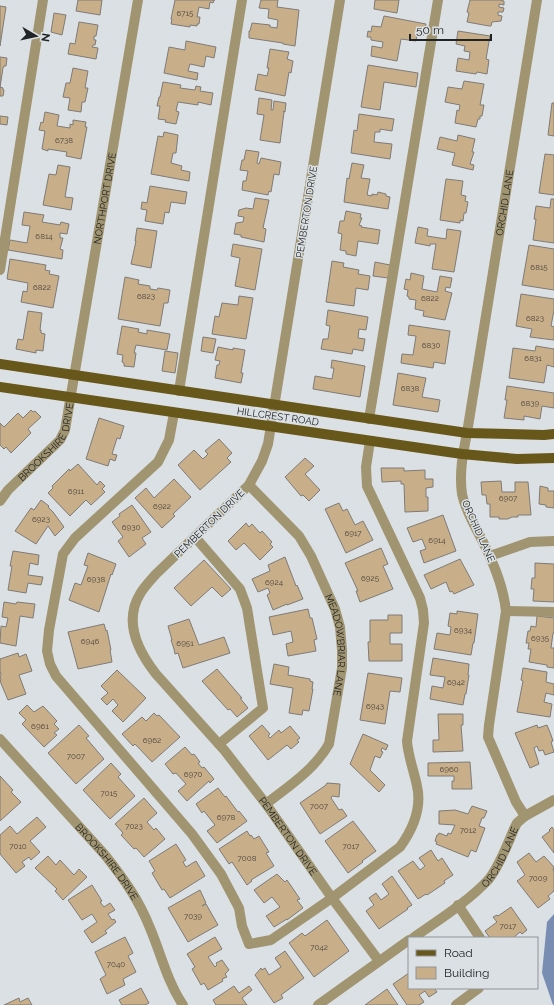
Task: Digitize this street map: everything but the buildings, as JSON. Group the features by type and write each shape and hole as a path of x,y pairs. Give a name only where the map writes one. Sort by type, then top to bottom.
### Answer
{"main road":[{"name":"HILLCREST ROAD","path":"0,364 275,406 467,433 554,434"},
{"name":"HILLCREST ROAD","path":"0,387 462,454 517,459 554,458"}],"street":[{"path":"0,270 43,0"},
{"name":"NORTHPORT DRIVE","path":"71,397 138,0"},
{"path":"179,391 242,0"},
{"name":"PEMBERTON DRIVE","path":"340,0 268,444 262,461 249,485 156,574 140,593 134,609 133,630 135,640 146,661 218,744 266,804 332,898 379,961"},
{"path":"369,419 438,0"},
{"name":"ORCHID LANE","path":"414,937 467,899 489,878 497,866 517,823 525,816 516,802 488,737 506,611 503,589 490,556 467,510 462,494 461,474 462,454 467,433 537,0"},
{"name":"BROOKSHIRE DRIVE","path":"0,501 8,490 60,440 67,423 71,397"},
{"path":"174,412 169,440 158,462 75,538 63,554 48,630 47,651 50,664 56,676 192,834 222,874 239,908 242,926 250,944 271,940 332,898 400,847 408,835 417,813 417,788 407,741 424,623 423,610 420,598 367,486 366,467 370,441"},
{"name":"MEADOWBRIAR LANE","path":"249,485 299,536 335,609 340,627 342,650 342,668 329,744 320,759 308,772 266,804"},
{"path":"195,537 240,590 247,608 263,708 218,744"},
{"path":"490,556 530,542 554,541"},
{"path":"506,611 554,612"},
{"name":"BROOKSHIRE DRIVE","path":"0,739 106,855 136,897 151,929 172,988 183,1005"},
{"path":"525,816 554,800"},
{"path":"458,905 479,937"},
{"path":"318,1005 408,941"},
{"path":"456,1005 479,989"}],"water":[{"path":"554,914 553,1005 542,973 547,922"}]}
